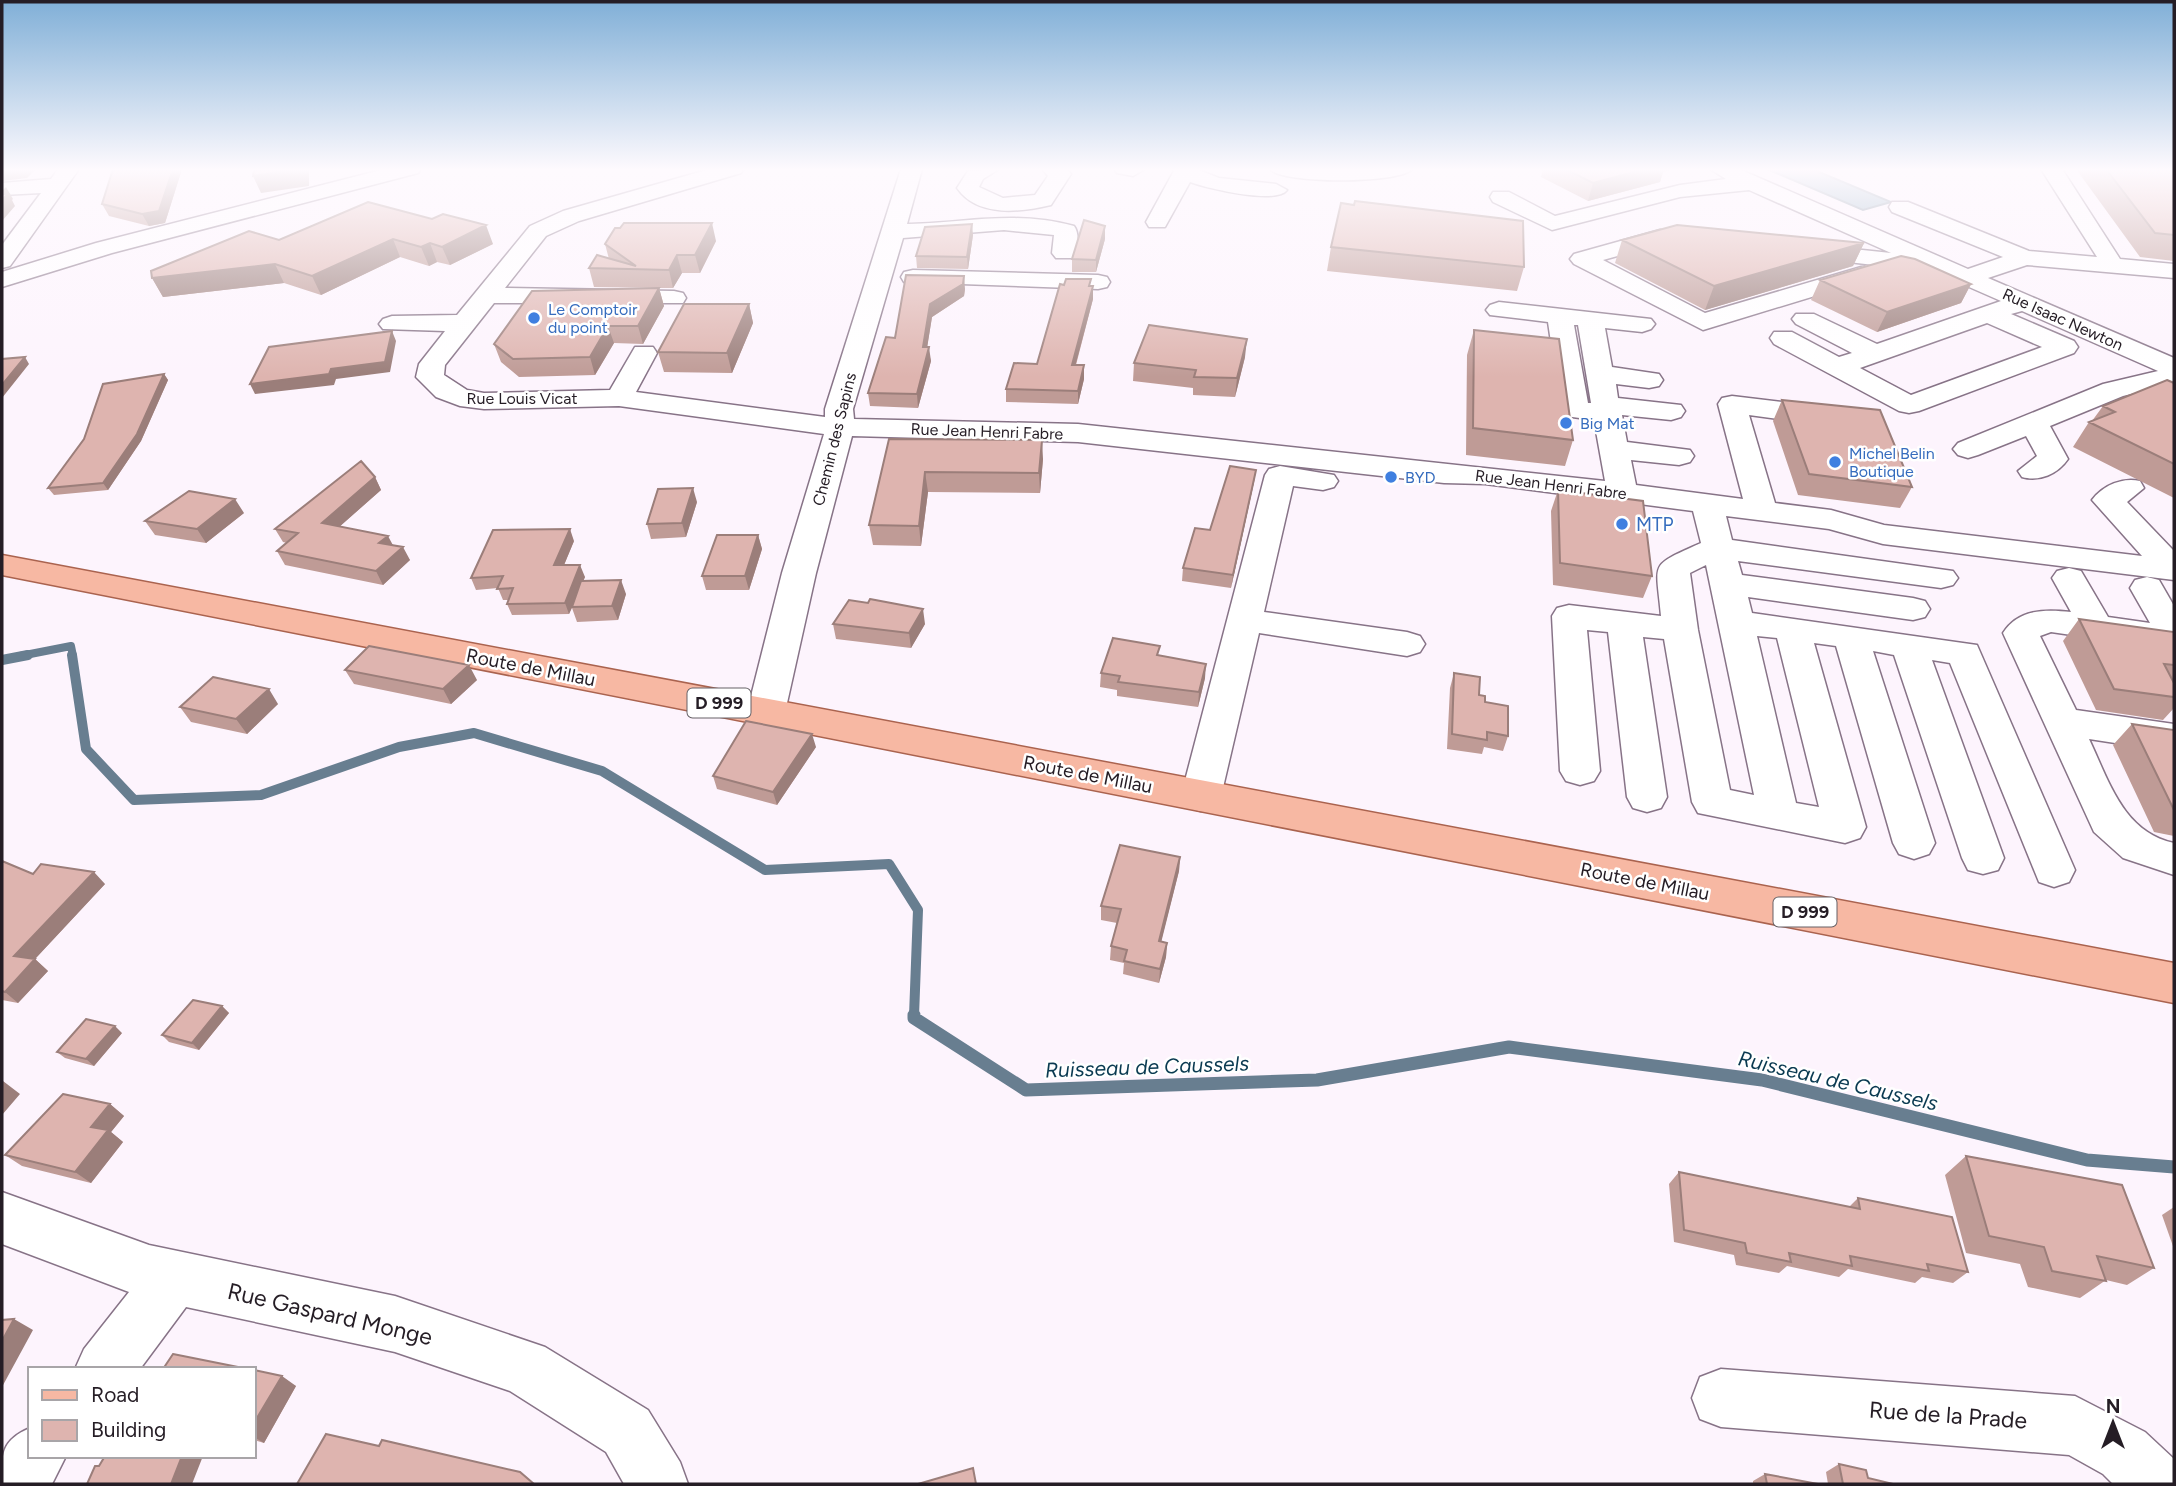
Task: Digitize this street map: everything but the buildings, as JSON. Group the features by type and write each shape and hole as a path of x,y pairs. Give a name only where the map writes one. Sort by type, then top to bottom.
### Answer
{"main road":[{"name":"Route de Millau","path":"2,565 2174,984"}],"street":[{"path":"2,261 18,238"},
{"path":"2,281 39,267 148,238"},
{"name":"Rue Louis Vicat","path":"532,238 432,363 430,377 453,395 484,401 619,398 770,420 840,427"},
{"name":"Chemin des Sapins","path":"766,712 799,573 840,427 839,409 891,238"},
{"path":"1064,253 1065,238"},
{"path":"1655,238 1582,259 1703,322 1891,265 1907,263"},
{"path":"1674,238 1701,241"},
{"name":"Rue Isaac Newton","path":"1859,238 1907,263 1966,277 2174,368"},
{"path":"1977,238 2025,258 2174,271"},
{"path":"2097,238 2109,256 2108,264"},
{"path":"1782,249 1907,263 1993,312 2065,347 1909,405 1873,354 1799,323 1873,354 1980,378"},
{"path":"1966,277 2025,258"},
{"path":"2,272 39,267"},
{"path":"879,277 1098,282"},
{"path":"487,295 674,298"},
{"path":"1873,354 2022,302"},
{"path":"1493,321 1560,345 1610,384 1690,479 1717,548 1727,584 1779,816"},
{"path":"392,324 464,323"},
{"path":"1560,345 1576,410 1610,384"},
{"path":"1560,345 1610,384 1658,395 1610,384"},
{"path":"619,398 644,353"},
{"path":"1968,449 2113,390 2174,375"},
{"name":"Rue Jean Henri Fabre","path":"840,427 1078,433 1345,474 1485,475 1610,384 1690,479 1762,511 1831,520 1883,534 2165,576"},
{"path":"1762,511 1732,404 1808,414"},
{"path":"2033,471 2053,458 2034,422"},
{"path":"1202,796 1280,475 1345,474 1430,496"},
{"path":"2129,488 2108,500 2165,576 2174,637 2051,621 2032,624 2021,634 2108,821 2120,835 2155,856 2174,859"},
{"path":"1792,628 1845,827 1712,802 1680,630 1673,568 1717,548 1941,578"},
{"path":"2068,578 2096,627"},
{"path":"1727,584 1911,627 1964,653 2054,870"},
{"path":"1580,771 1569,616 1680,630"},
{"path":"1244,620 1407,644"},
{"path":"1624,623 1647,797"},
{"path":"1737,623 1851,637 1911,627"},
{"path":"1911,627 1983,858"},
{"path":"1851,637 1914,843"},
{"path":"2063,722 2174,738"},
{"name":"Rue Gaspard Monge","path":"2,1218 149,1272 395,1324 525,1367 627,1431 658,1484"},
{"path":"106,1367 174,1278"},
{"name":"Rue de la Prade","path":"1721,1398 2075,1426 2124,1453 2156,1484"},
{"path":"15,1484 34,1458"}],"waterway":[{"name":"Ruisseau de Caussels","path":"20,656 71,646 73,656"},
{"name":"Ruisseau de Caussels","path":"2,660 28,655"},
{"name":"Ruisseau de Caussels","path":"72,655 86,749 134,800 261,795 399,747 474,733 602,771 765,870 889,864 918,910 914,1016"},
{"name":"Ruisseau de Caussels","path":"914,1016 1026,1090 1317,1080 1509,1047 1762,1080 2087,1160 2174,1167"}],"place":[{"name":"Le Comptoir du point","path":"534,318"},
{"name":"Big Mat","path":"1566,423"},
{"name":"Michel Belin Boutique","path":"1835,462"},
{"name":"BYD","path":"1391,477"},
{"name":"MTP","path":"1622,524"}]}
